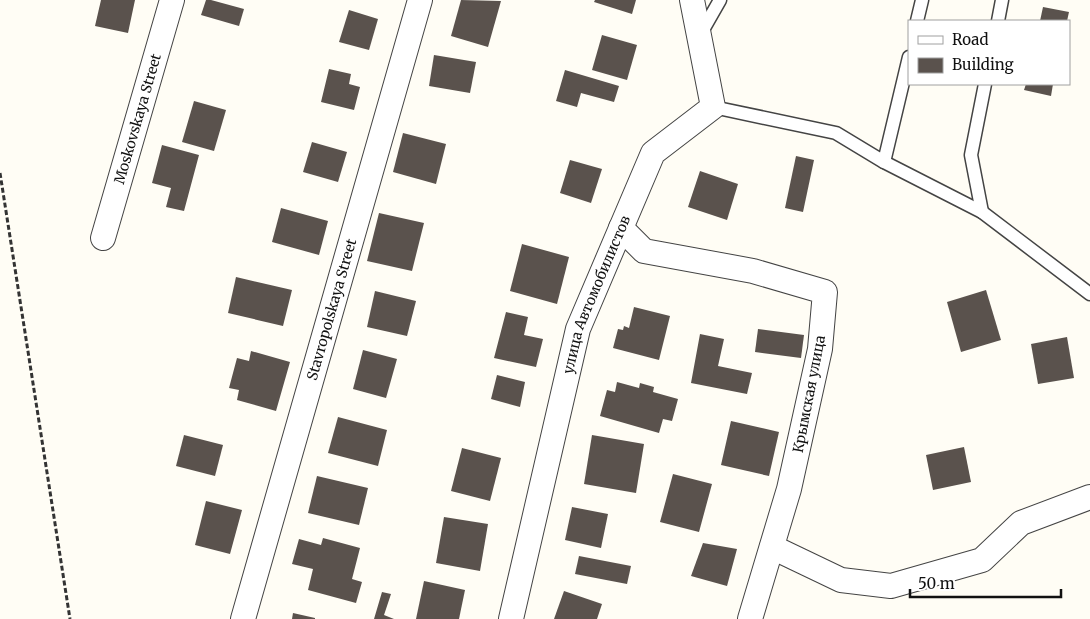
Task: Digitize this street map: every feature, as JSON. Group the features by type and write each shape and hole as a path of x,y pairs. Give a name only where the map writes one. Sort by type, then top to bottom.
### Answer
{"street":[{"name":"Moskovskaya Street","path":"103,238 172,0"},
{"name":"Stavropolskaya Street","path":"243,619 420,0"},
{"path":"692,0 713,107"},
{"name":"улица Автомобилистов","path":"511,619 578,329 653,153 713,107"},
{"name":"Крымская улица","path":"621,228 644,251 752,271 825,292 820,349 789,489 750,619"},
{"path":"772,547 841,580 891,586 982,560 1021,523 1090,497"}],"lane":[{"path":"699,37 720,0"},
{"path":"917,20 922,0"},
{"path":"998,20 1002,0"},
{"path":"884,162 908,61"},
{"path":"982,212 971,155 985,85"},
{"path":"713,107 836,133 884,162 982,212 1090,294"}],"path":[{"path":"0,173 70,619"}],"building":[{"path":"101,0 135,0 128,33 95,26"},
{"path":"206,0 244,9 239,26 201,15"},
{"path":"461,0 501,1 488,47 451,36"},
{"path":"595,0 636,0 632,14 594,2"},
{"path":"1043,7 1069,12 1067,20 1040,20"},
{"path":"349,10 378,19 369,50 339,42"},
{"path":"602,35 637,45 627,80 592,70"},
{"path":"434,55 476,62 470,93 429,86"},
{"path":"329,69 351,74 349,84 360,87 354,110 321,102"},
{"path":"565,70 619,86 614,102 581,93 577,107 556,101"},
{"path":"1026,85 1053,85 1051,96 1024,90"},
{"path":"194,101 226,110 214,151 182,142"},
{"path":"403,133 446,144 436,184 393,172"},
{"path":"312,142 347,152 338,182 303,172"},
{"path":"162,145 199,155 184,211 166,207 171,188 152,183"},
{"path":"796,156 814,160 803,212 785,208"},
{"path":"570,160 602,169 591,203 560,193"},
{"path":"700,171 738,184 727,220 688,207"},
{"path":"281,208 328,221 319,255 272,242"},
{"path":"379,213 424,223 412,271 367,261"},
{"path":"522,244 569,257 557,304 510,291"},
{"path":"236,277 292,290 283,326 228,313"},
{"path":"986,290 1001,340 961,352 947,302"},
{"path":"375,291 416,301 407,336 367,327"},
{"path":"634,307 670,316 659,360 613,348 618,329 623,330 624,326 629,328"},
{"path":"506,312 528,317 524,335 543,339 536,367 494,358"},
{"path":"758,329 804,335 801,358 755,352"},
{"path":"700,334 724,339 718,366 752,373 747,394 691,383"},
{"path":"1067,337 1074,378 1038,384 1031,344"},
{"path":"363,350 397,359 386,398 353,389"},
{"path":"251,351 290,362 276,411 237,400 239,390 229,388 237,358 249,361"},
{"path":"497,375 525,382 520,407 491,399"},
{"path":"617,382 639,388 640,383 654,387 653,392 678,399 672,421 663,419 659,433 600,416 607,390 615,392"},
{"path":"338,417 387,430 378,466 328,453"},
{"path":"731,421 779,432 769,476 721,465"},
{"path":"184,435 223,445 215,476 176,466"},
{"path":"592,435 644,444 636,493 584,484"},
{"path":"964,447 971,482 933,490 926,455"},
{"path":"462,448 501,458 490,501 451,491"},
{"path":"673,474 712,484 699,532 660,522"},
{"path":"317,476 368,488 359,525 308,513"},
{"path":"206,501 242,510 230,554 195,545"},
{"path":"572,507 608,514 601,548 565,540"},
{"path":"444,517 488,524 480,571 436,563"},
{"path":"323,538 360,548 352,579 362,582 356,603 308,590 313,569 292,564 299,539 321,545"},
{"path":"703,543 737,549 727,586 691,576"},
{"path":"579,556 631,566 627,584 575,574"},
{"path":"424,581 465,590 459,619 416,619"},
{"path":"564,591 602,604 597,619 554,619"},
{"path":"382,592 391,594 384,615 394,619 374,619"},
{"path":"293,613 315,618 315,619 292,619"}]}
